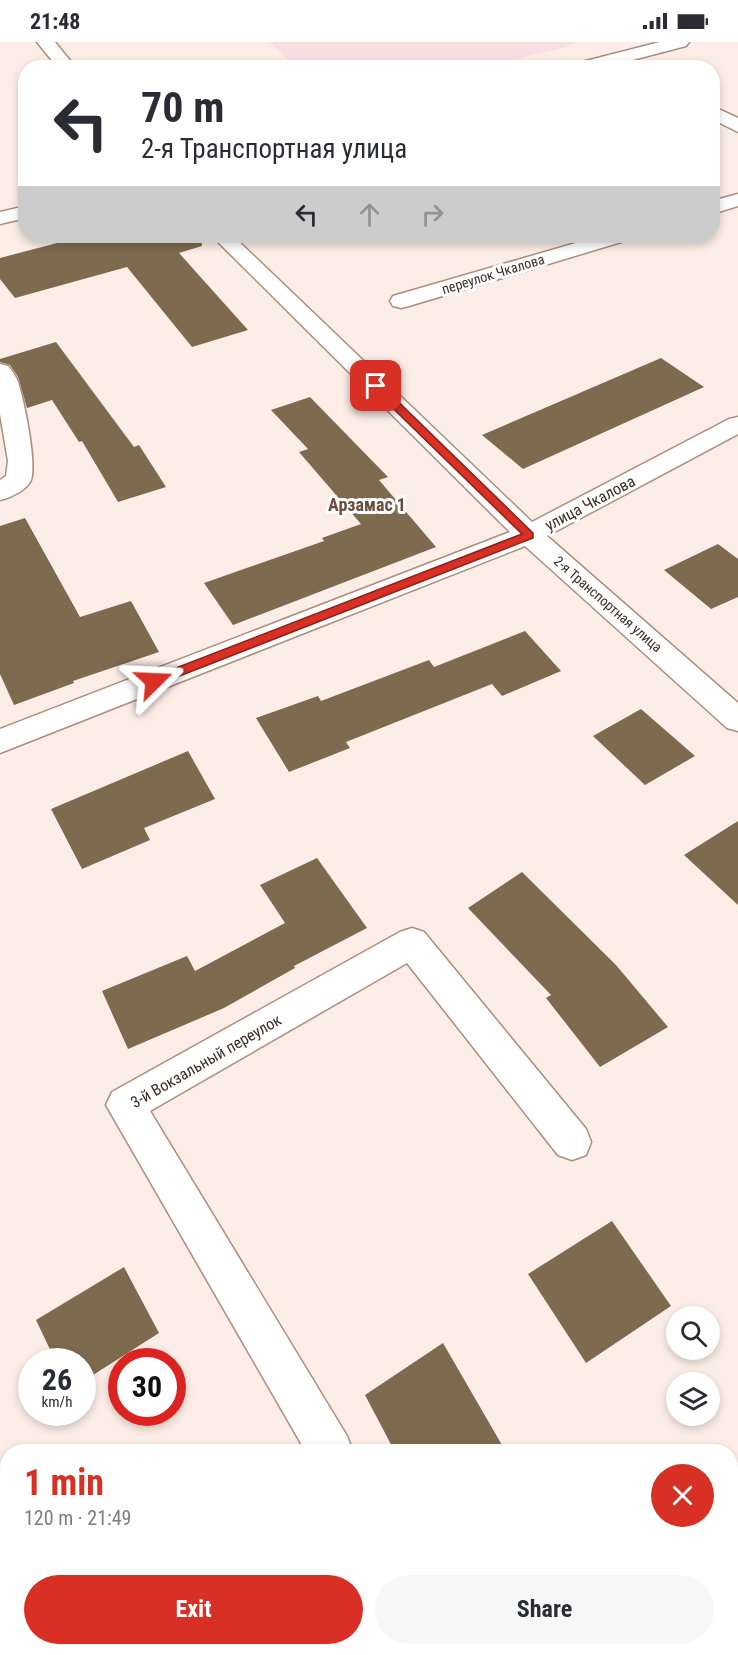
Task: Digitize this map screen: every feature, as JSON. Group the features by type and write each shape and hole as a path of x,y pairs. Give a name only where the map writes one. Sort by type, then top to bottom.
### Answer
{"street":[{"path":"46,42 61,60"},
{"path":"609,60 680,42"},
{"path":"604,47 625,60"},
{"path":"720,116 738,126"},
{"path":"720,206 738,200"},
{"path":"0,218 18,214"},
{"name":"2-я Транспортная улица","path":"229,243 530,535 738,720"},
{"name":"переулок Чкалова","path":"401,301 597,243"},
{"path":"0,371 6,381 21,461 18,480 0,492"},
{"name":"улица Чкалова","path":"0,741 530,535 738,424"},
{"name":"3-й Вокзальный переулок","path":"326,1444 125,1105 412,943 572,1142"}],"shaded area":[{"path":"269,42 573,42 577,44 512,60 289,60"}],"building":[{"path":"57,243 202,243 202,246 179,253 248,330 192,347 127,267 15,298 0,279 0,258"},
{"path":"56,342 134,447 139,445 166,487 118,502 82,441 79,442 52,400 27,408 18,377 10,365 0,362 0,359"},
{"path":"661,358 704,387 523,469 482,435"},
{"path":"310,397 388,477 379,480 436,547 233,625 204,583 324,541 322,538 361,524 299,452 308,449 271,410"},
{"path":"25,518 80,617 131,601 159,652 73,681 74,683 14,705 0,674 0,526"},
{"path":"718,544 738,559 738,597 711,609 664,570"},
{"path":"525,631 561,671 502,696 492,684 346,742 350,748 289,772 256,718 318,696 321,701 429,660 434,667"},
{"path":"641,709 695,756 645,785 593,736"},
{"path":"188,751 215,799 144,828 150,840 82,869 51,809"},
{"path":"738,821 738,905 684,855"},
{"path":"317,858 367,928 294,966 295,968 224,1008 128,1049 102,991 187,956 195,971 285,923 260,885"},
{"path":"522,872 616,965 668,1027 600,1067 546,998 551,995 468,908"},
{"path":"612,1221 671,1306 666,1306 666,1309 586,1363 528,1274"},
{"path":"124,1267 159,1333 135,1348 108,1348 108,1365 96,1373 96,1348 49,1348 36,1320"},
{"path":"443,1343 501,1444 391,1444 365,1395"}],"district":[{"name":"Арзамас 1","path":"367,504"}],"route":[{"path":"154,681 530,535 376,386"}]}
